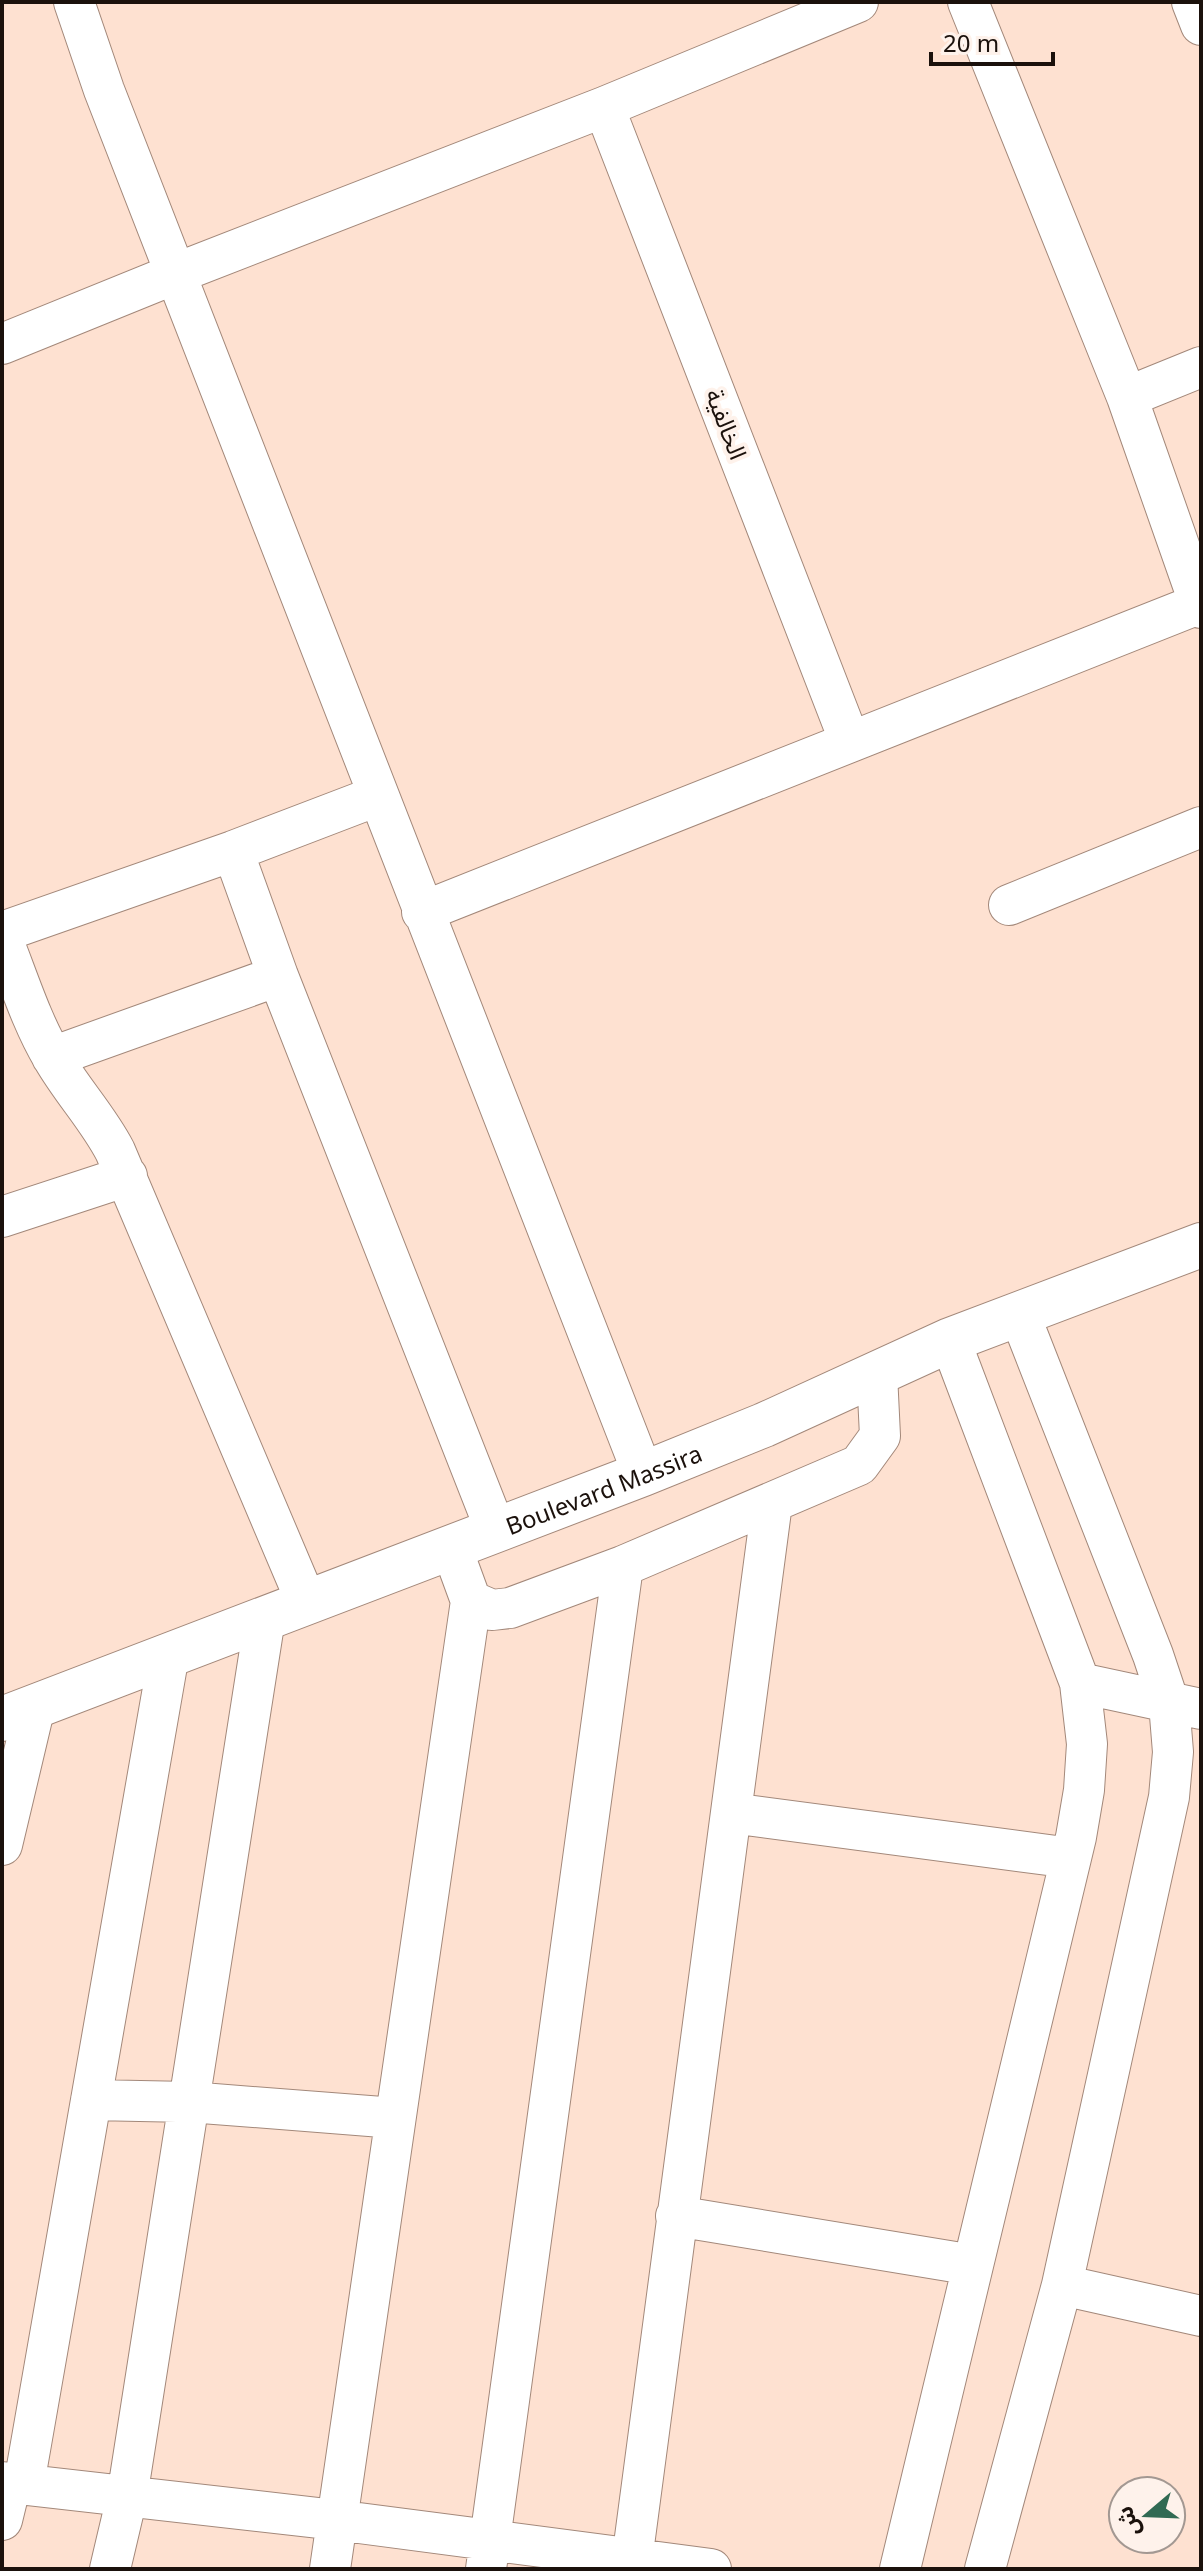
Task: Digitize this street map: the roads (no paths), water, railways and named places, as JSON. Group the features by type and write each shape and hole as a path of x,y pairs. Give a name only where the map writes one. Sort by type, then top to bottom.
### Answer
{"main road":[{"name":"Boulevard Massira","path":"19,1712 643,1474 764,1425 950,1340 1201,1245"}],"street":[{"path":"74,2 104,90 643,1474"},
{"path":"2,344 604,107 858,2"},
{"path":"422,912 1200,605 1127,397 968,2"},
{"path":"1192,2 1201,25"},
{"name":"الخالفية","path":"604,107 850,742"},
{"path":"1127,397 1201,367"},
{"path":"306,1601 127,1176 103,1127 72,1088 39,1032 2,935 377,796"},
{"path":"1009,905 1201,827"},
{"path":"233,851 278,976 496,1531"},
{"path":"52,1057 278,976"},
{"path":"2,1217 127,1176"},
{"path":"985,2569 1062,2285 1169,1797 1173,1752 1185,1706 1153,1655 1019,1313"},
{"path":"900,2569 1071,1858 1084,1790 1087,1744 1080,1683 950,1340"},
{"path":"471,1601 492,1610 510,1608 623,1566 859,1465 880,1436 877,1374"},
{"path":"632,2560 772,1503"},
{"path":"330,2569 471,1601 452,1549"},
{"path":"489,2555 623,1566"},
{"path":"110,2569 127,2497 265,1618"},
{"path":"169,1654 91,2100 10,2492 127,2497 336,2520 489,2555 632,2560 711,2569"},
{"path":"1080,1683 1185,1706"},
{"path":"2,1845 19,1712"},
{"path":"731,1813 1071,1858"},
{"path":"91,2100 189,2102 395,2118"},
{"path":"676,2216 973,2265"},
{"path":"1062,2285 1201,2316"}]}
